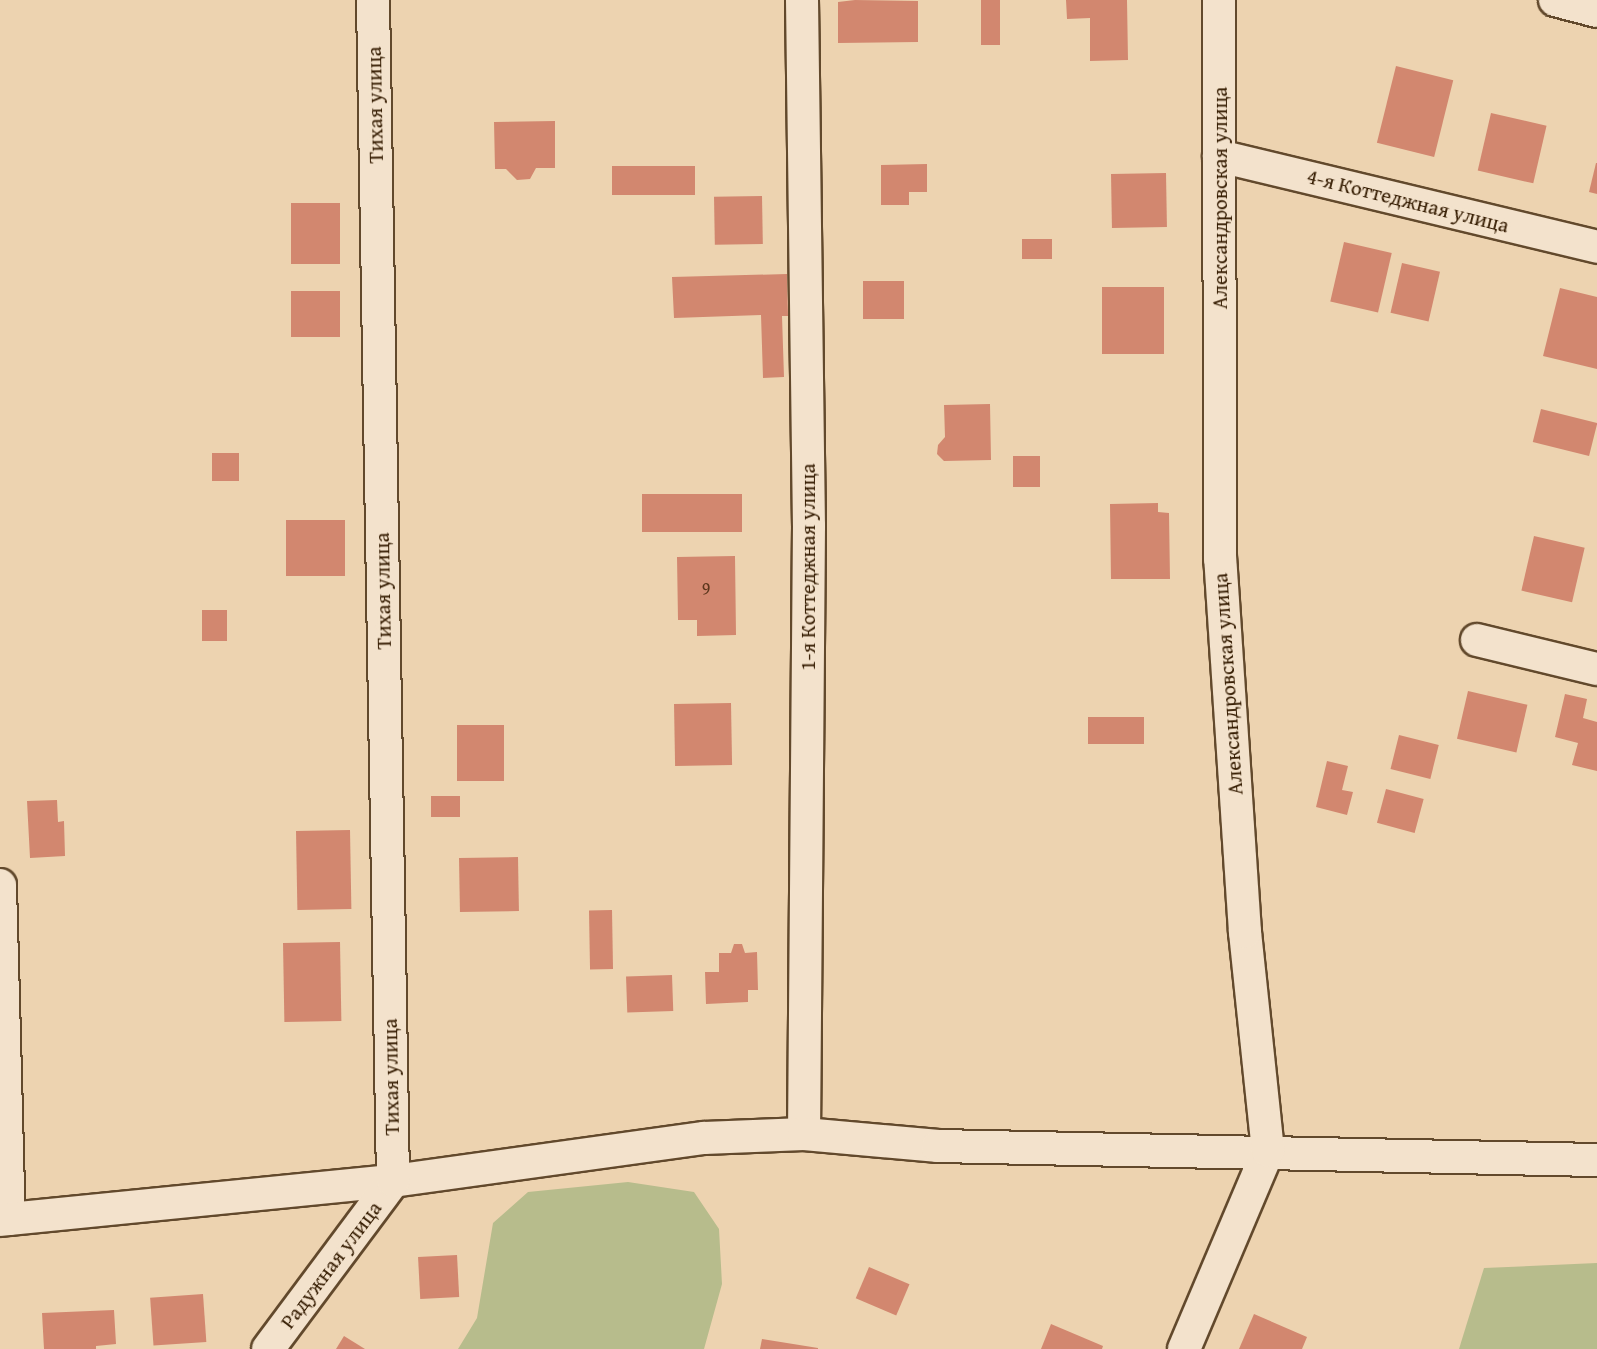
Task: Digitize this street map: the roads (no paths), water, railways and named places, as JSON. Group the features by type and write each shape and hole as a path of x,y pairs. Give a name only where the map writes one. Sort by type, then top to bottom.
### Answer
{"street":[{"name":"Тихая улица","path":"373,0 393,1181"},
{"name":"1-я Коттеджная улица","path":"802,0 809,526 804,1134"},
{"name":"Александровская улица","path":"1184,1349 1268,1151 1245,932 1220,559 1219,0"},
{"path":"1555,0 1597,11"},
{"name":"4-я Коттеджная улица","path":"1220,156 1597,247"},
{"path":"1477,640 1597,669"},
{"path":"0,885 4,1219 393,1181 704,1138 804,1134 938,1146 1268,1151 1597,1161"},
{"name":"Радужная улица","path":"268,1349 393,1181"}]}
